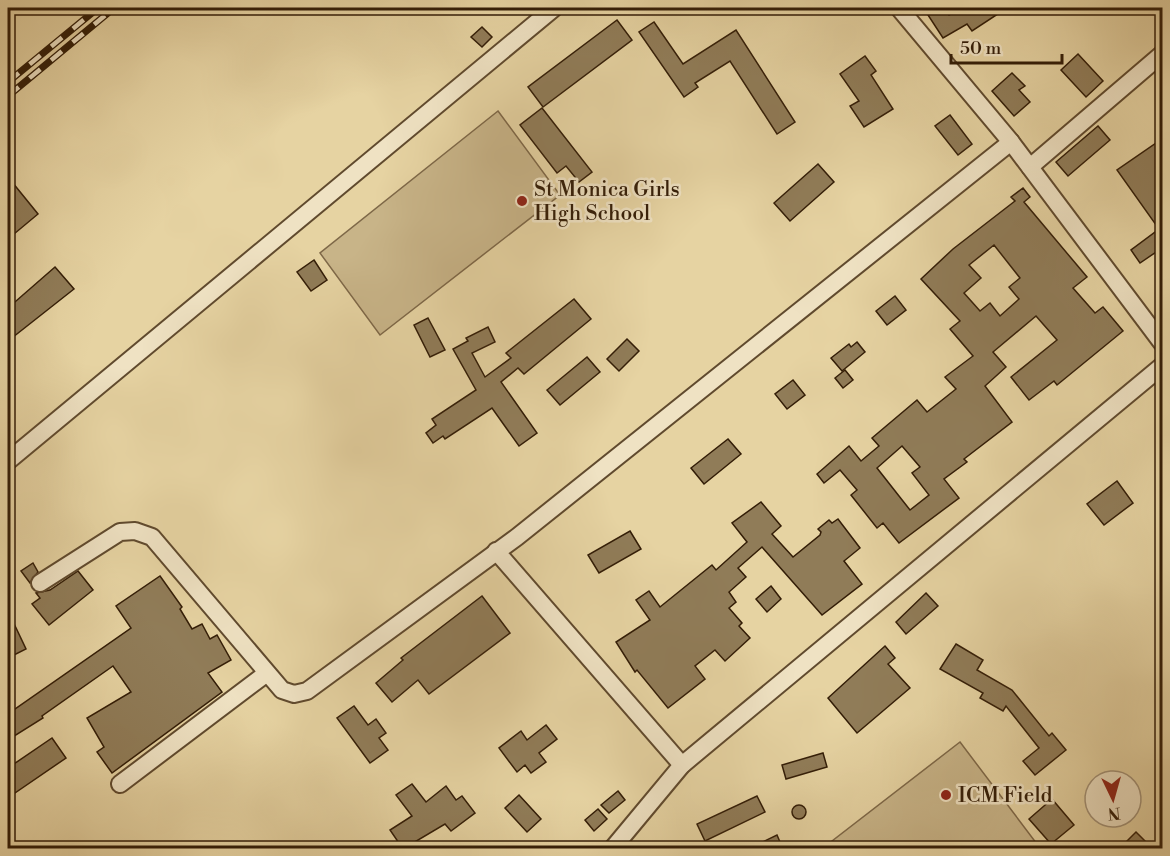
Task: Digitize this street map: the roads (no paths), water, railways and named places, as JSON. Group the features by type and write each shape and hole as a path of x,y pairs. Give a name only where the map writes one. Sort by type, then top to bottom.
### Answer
{"street":[{"path":"8,461 554,8"},
{"path":"899,8 1011,142 1162,343"},
{"path":"1030,167 1162,54"},
{"path":"40,583 120,532 135,531 152,537 282,690 294,694 307,692 496,551 1011,142"},
{"path":"613,849 682,765 1162,366"},
{"path":"496,551 682,765"},
{"path":"120,784 267,673"}],"railway":[{"path":"8,82 98,8"},
{"path":"8,96 114,8"}],"place":[{"name":"St Monica Girls High School","path":"522,201"},
{"name":"ICM Field","path":"946,795"}]}
